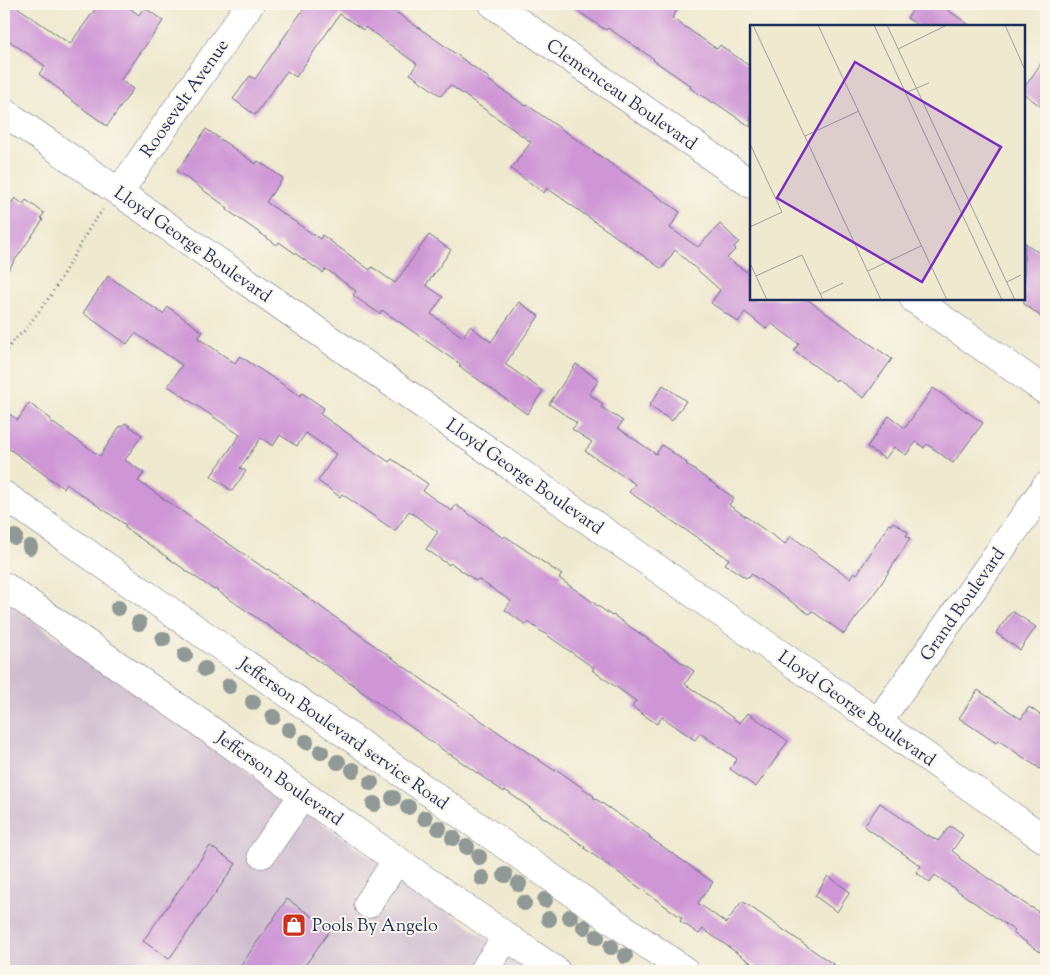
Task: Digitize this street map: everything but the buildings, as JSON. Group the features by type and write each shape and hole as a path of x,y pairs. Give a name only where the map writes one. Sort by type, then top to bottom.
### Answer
{"street":[{"name":"Roosevelt Avenue","path":"113,199 250,4"},
{"name":"Clemenceau Boulevard","path":"494,4 750,183"},
{"name":"Lloyd George Boulevard","path":"4,112 113,199 878,722 1046,840"},
{"path":"915,300 1046,391"},
{"name":"Grand Boulevard","path":"878,722 1046,486"},
{"name":"Jefferson Boulevard service Road","path":"4,495 683,971"},
{"name":"Jefferson Boulevard","path":"4,586 556,971"},
{"path":"262,854 303,795"},
{"path":"368,904 397,860"},
{"path":"483,971 507,937"}],"path":[{"path":"4,354 13,341 25,330 50,295 92,224 113,199"}],"shaded area":[{"path":"4,601 533,971 4,971"}],"place":[{"name":"Pools By Angelo","path":"294,925"}]}
